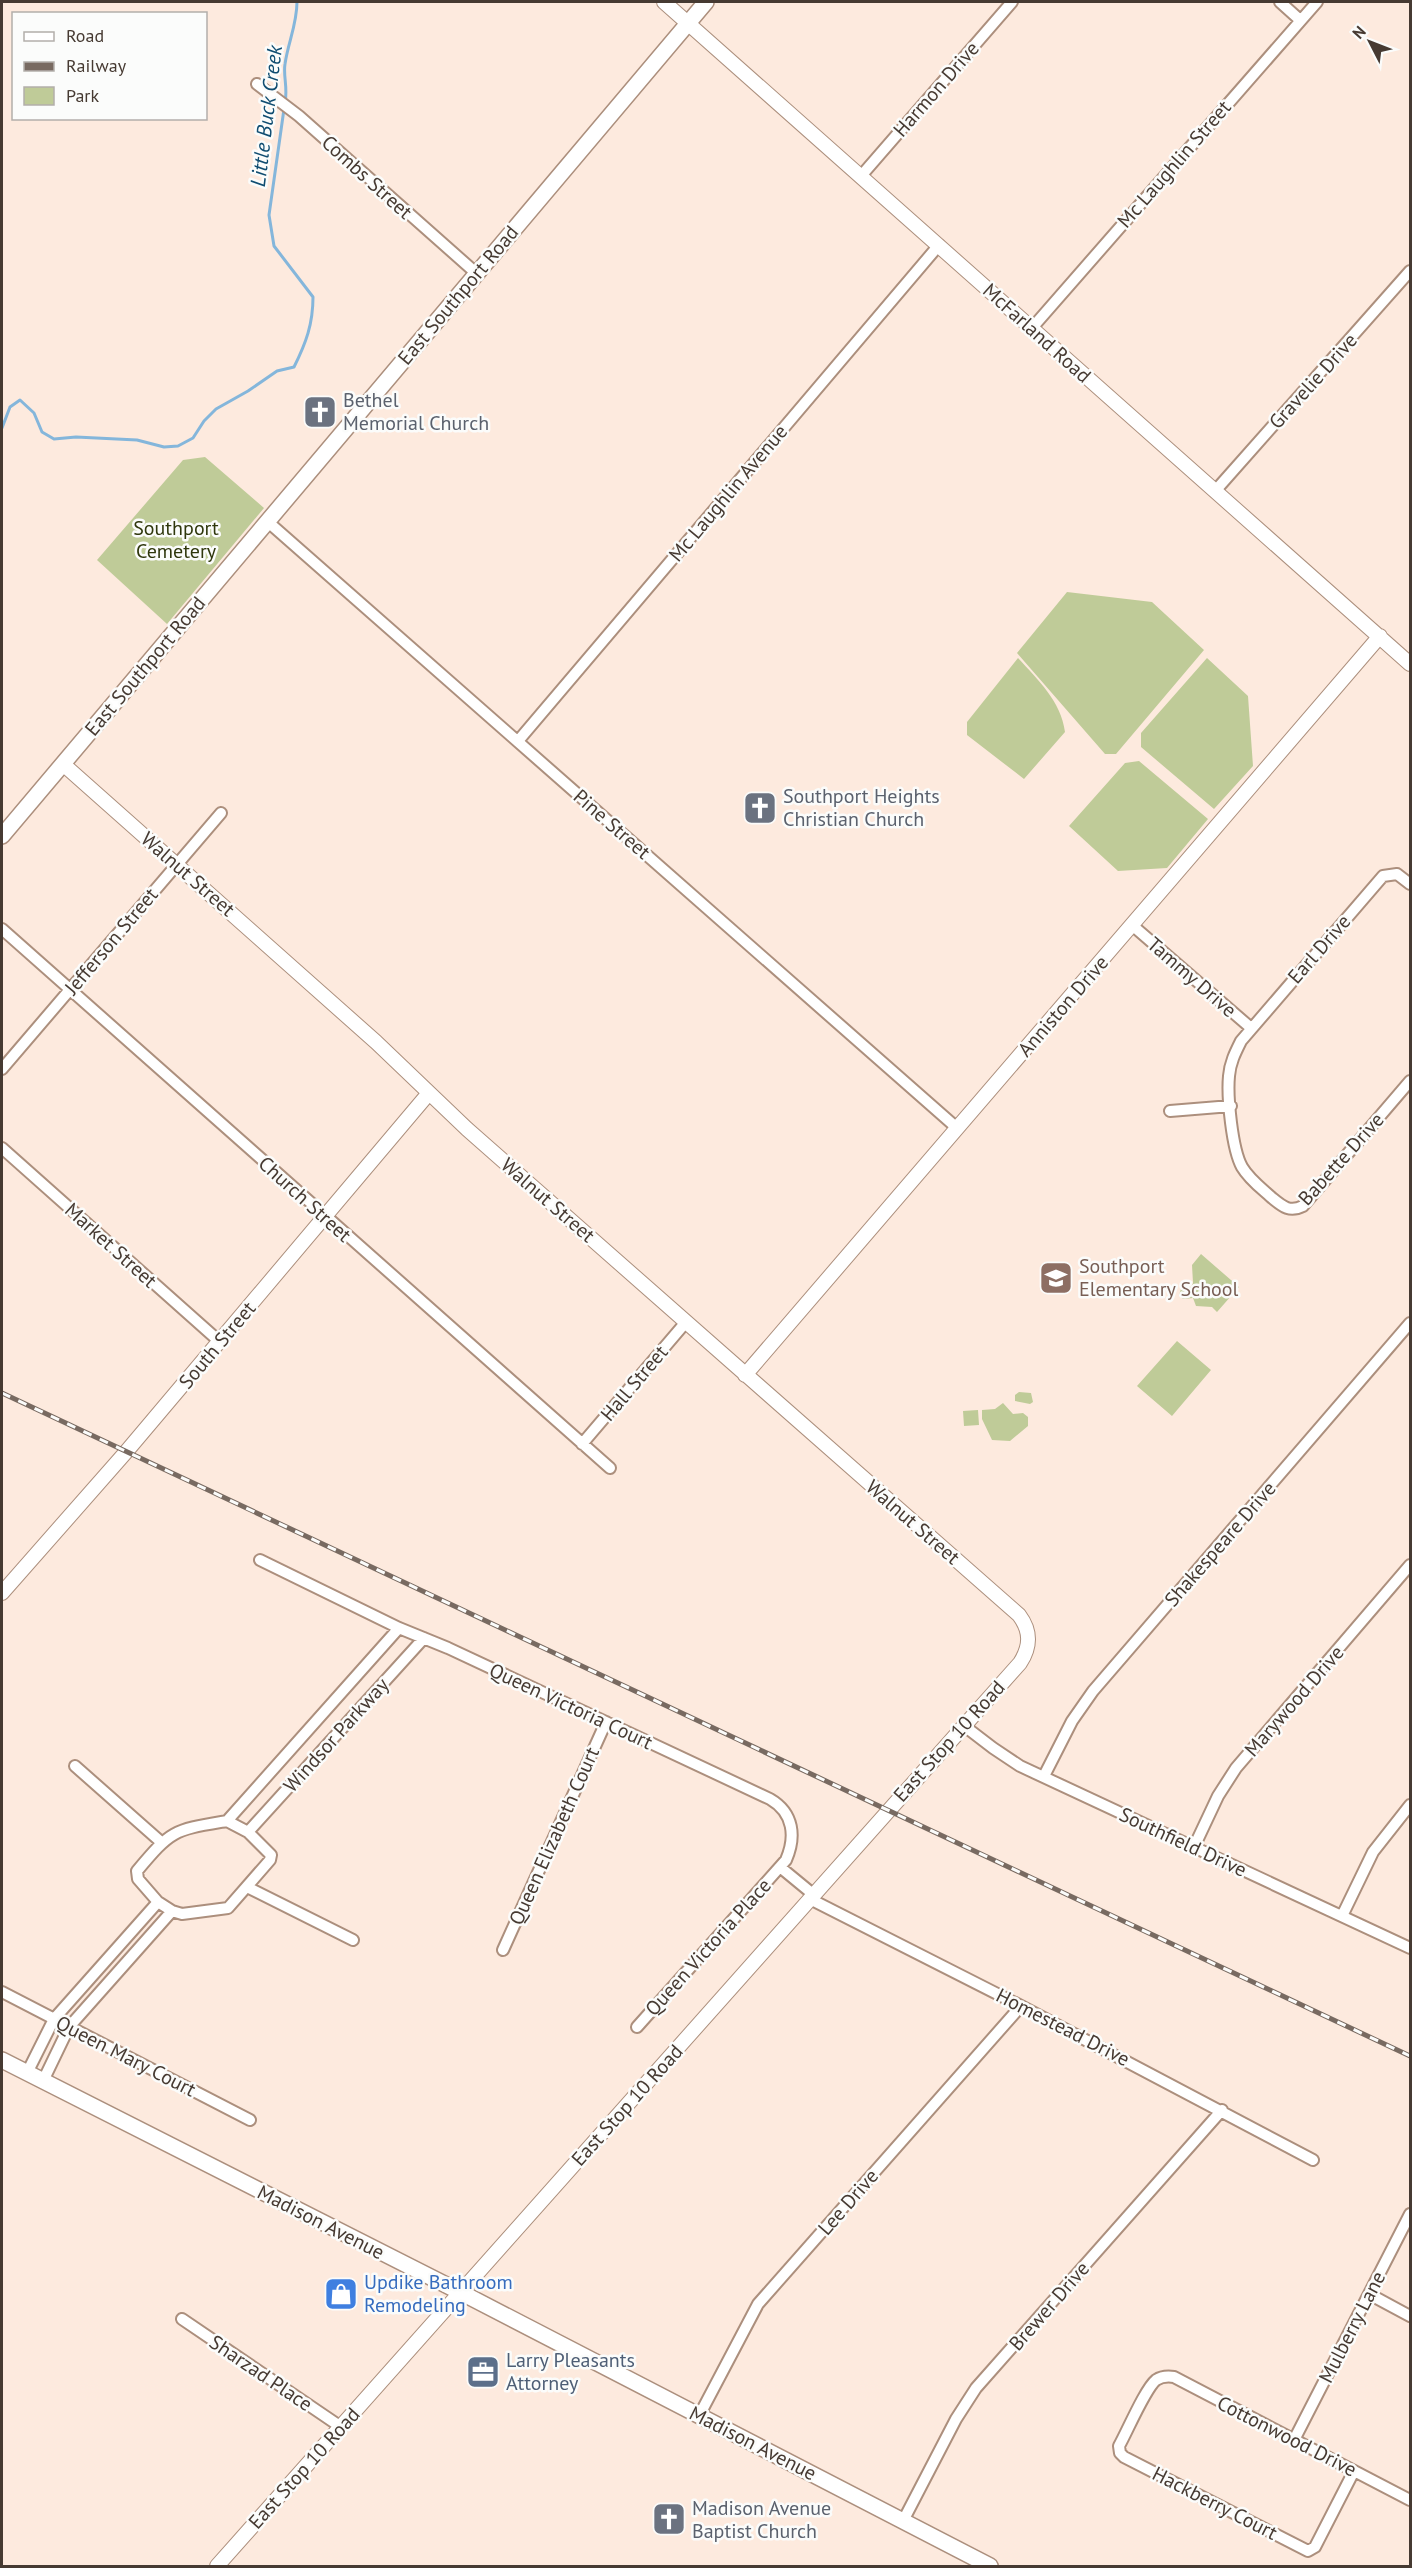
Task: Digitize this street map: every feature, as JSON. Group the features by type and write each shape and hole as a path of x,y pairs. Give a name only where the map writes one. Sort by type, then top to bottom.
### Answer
{"main road":[{"name":"East Southport Road","path":"2,836 706,2"},
{"name":"Madison Avenue","path":"2,2060 462,2293 990,2566"}],"street":[{"name":"McFarland Road","path":"664,2 1410,664"},
{"name":"Harmon Drive","path":"861,176 1012,2"},
{"path":"1280,2 1300,20"},
{"name":"Mc Laughlin Street","path":"1032,327 1317,2"},
{"name":"Combs Street","path":"257,84 299,116 476,273"},
{"name":"Mc Laughlin Avenue","path":"518,741 939,245"},
{"name":"Gravelie Drive","path":"1216,490 1410,271"},
{"name":"Pine Street","path":"267,521 957,1128"},
{"name":"Anniston Drive","path":"745,1375 1380,636"},
{"name":"Walnut Street","path":"63,764 745,1375 1019,1615 1026,1627 1029,1639"},
{"name":"Jefferson Street","path":"2,1069 221,813"},
{"name":"Earl Drive","path":"1251,1028 1383,876 1397,873 1410,884"},
{"name":"Tammy Drive","path":"1132,925 1251,1028 1235,1050 1228,1076 1234,1146 1244,1170 1281,1205 1294,1209"},
{"name":"Church Street","path":"2,929 610,1468"},
{"name":"Babette Drive","path":"1294,1209 1303,1206 1410,1081"},
{"name":"South Street","path":"2,1593 220,1342 429,1093"},
{"path":"1170,1111 1231,1107"},
{"name":"Market Street","path":"2,1148 220,1342"},
{"name":"Hall Street","path":"582,1444 686,1322"},
{"name":"Shakespeare Drive","path":"1044,1776 1072,1721 1093,1691 1410,1323"},
{"name":"Queen Victoria Court","path":"260,1560 399,1628 770,1798 779,1805 790,1822 793,1840 790,1852 780,1867"},
{"name":"Marywood Drive","path":"1194,1847 1218,1796 1236,1768 1410,1565"},
{"name":"Windsor Parkway","path":"227,1821 399,1628"},
{"name":"Windsor Parkway","path":"248,1832 424,1638"},
{"name":"East Stop 10 Road","path":"217,2566 1020,1663 1025,1655 1029,1639"},
{"name":"Queen Elizabeth Court","path":"503,1950 606,1722"},
{"name":"Southfield Drive","path":"963,1725 1000,1754 1044,1776 1410,1948"},
{"path":"75,1766 161,1842"},
{"path":"1342,1916 1373,1852 1410,1804"},
{"path":"227,1821 248,1832 271,1855 270,1860 225,1910 182,1914 172,1911 158,1902 138,1879 136,1874 161,1842 174,1832 227,1821"},
{"path":"780,1867 812,1897"},
{"name":"Queen Victoria Place","path":"637,2027 780,1867"},
{"path":"247,1887 353,1940"},
{"name":"Homestead Drive","path":"812,1897 1222,2110 1313,2160"},
{"path":"27,2073 54,2019 158,1902"},
{"path":"43,2081 69,2027 172,1911"},
{"name":"Queen Mary Court","path":"2,1992 250,2120"},
{"name":"Lee Drive","path":"699,2416 758,2304 1021,2006"},
{"name":"Brewer Drive","path":"903,2521 956,2419 976,2388 1222,2110"},
{"name":"Mulberry Lane","path":"1294,2440 1410,2214"},
{"path":"1369,2294 1410,2316"},
{"name":"Sharzad Place","path":"182,2319 341,2427"},
{"name":"Cottonwood Drive","path":"1163,2376 1174,2378 1410,2500"},
{"name":"Hackberry Court","path":"1163,2376 1153,2384 1119,2446 1122,2455 1305,2550 1312,2550 1315,2547 1354,2471"}],"green space":[{"name":"Southport Cemetery","path":"205,457 264,508 167,624 97,560 183,460"},
{"path":"1067,592 1152,602 1204,650 1116,754 1105,754 1017,653"},
{"path":"1018,658 1054,701 1065,732 1024,779 967,735 967,722"},
{"path":"1207,658 1248,696 1253,766 1214,809 1141,747 1141,733"},
{"path":"1139,761 1208,819 1167,868 1118,871 1069,826 1125,763"},
{"path":"1201,1254 1239,1287 1217,1312 1212,1307 1196,1306 1193,1298 1183,1299 1179,1295 1182,1286 1191,1287 1193,1283 1192,1265"},
{"path":"1177,1341 1211,1370 1172,1416 1137,1386"},
{"path":"1019,1392 1031,1393 1033,1402 1030,1404 1015,1401 1015,1395"},
{"path":"1003,1403 1013,1414 1023,1413 1028,1417 1028,1426 1010,1441 992,1440 982,1419 982,1410 995,1409"},
{"path":"978,1410 979,1425 964,1426 963,1411"}],"waterway":[{"name":"Little Buck Creek","path":"285,103 285,64 296,18 297,2"},
{"name":"Little Buck Creek","path":"2,428 10,407 20,400 34,413 42,432 54,439 76,437 137,440 164,447 178,446 193,438 204,421 216,409 277,371 294,367 308,333 313,297 274,246 269,215 284,109"}],"railway":[{"path":"2,1393 1410,2056"}],"place":[{"name":"Bethel Memorial Church","path":"320,412"},
{"name":"Southport Heights Christian Church","path":"760,808"},
{"name":"Southport Elementary School","path":"1056,1278"},
{"name":"Updike Bathroom Remodeling","path":"341,2294"},
{"name":"Larry Pleasants Attorney","path":"483,2372"},
{"name":"Madison Avenue Baptist Church","path":"669,2519"}]}
